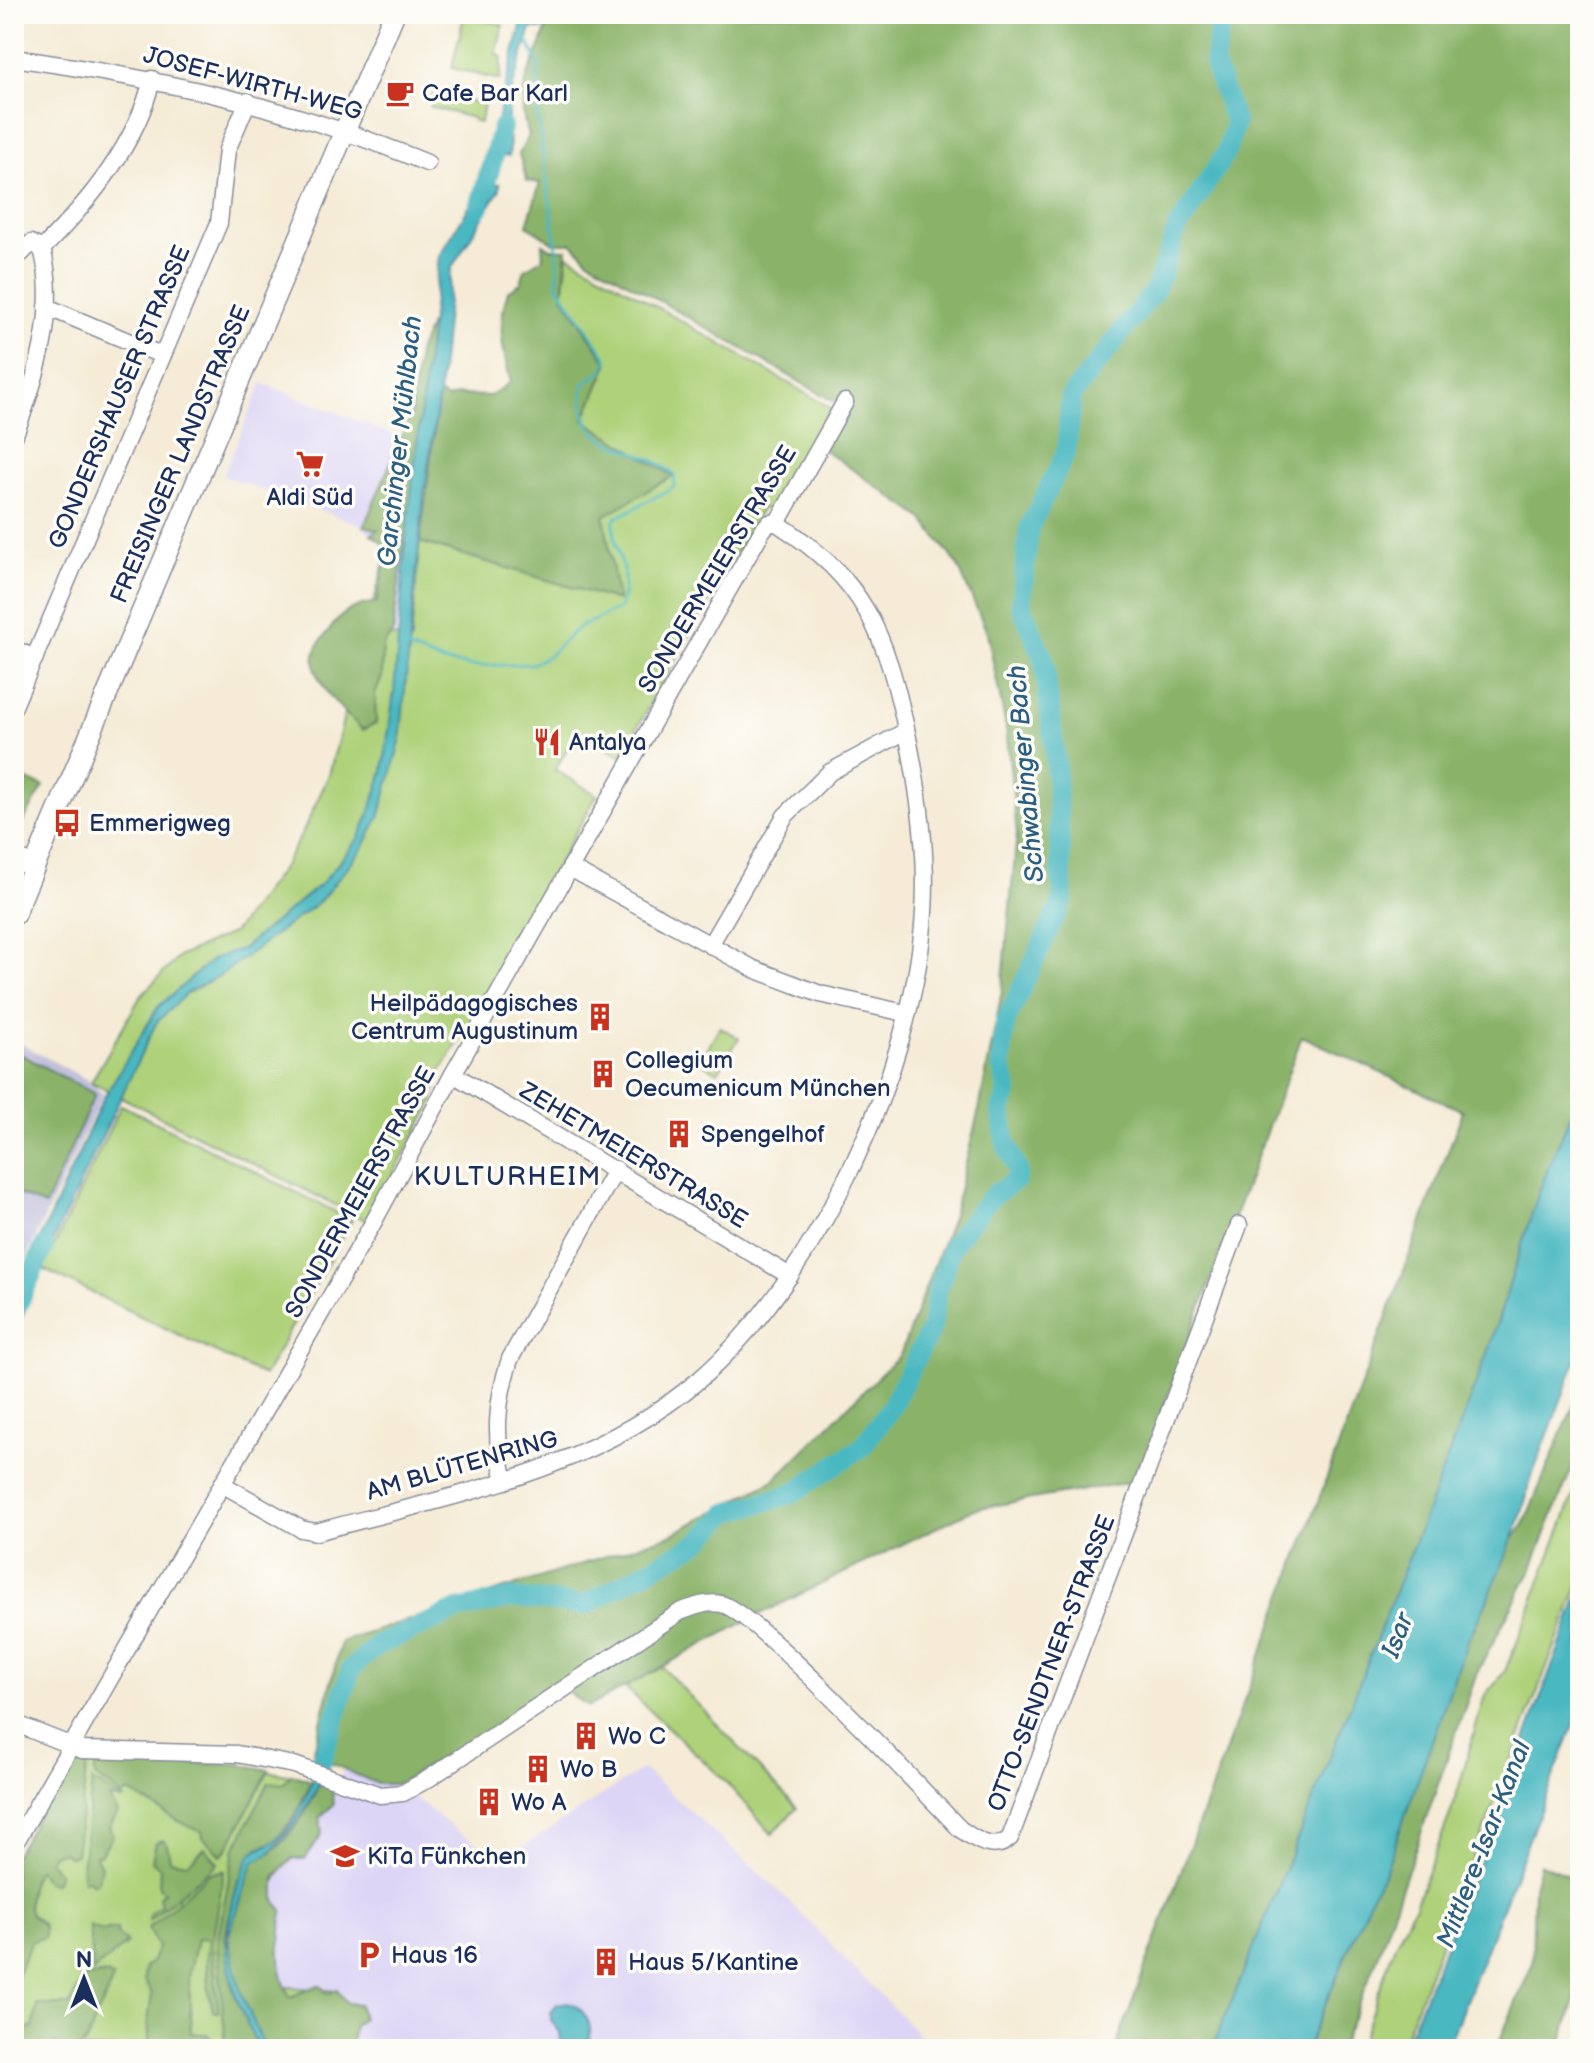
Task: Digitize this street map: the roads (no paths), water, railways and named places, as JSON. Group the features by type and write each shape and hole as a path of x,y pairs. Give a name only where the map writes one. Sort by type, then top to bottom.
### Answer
{"main road":[{"name":"FREISINGER LANDSTRASSE","path":"14,915 24,863 394,14"}],"street":[{"name":"JOSEF-WIRTH-WEG","path":"14,58 152,79 248,101 345,130 427,163"},
{"path":"14,254 37,246 82,206 123,148 147,100 152,79"},
{"name":"GONDERSHAUSER STRASSE","path":"14,706 219,223 227,150 248,101"},
{"path":"14,236 37,246 48,268 47,307 38,364 14,437"},
{"path":"47,307 161,355"},
{"name":"SONDERMEIERSTRASSE","path":"14,1845 373,1223 453,1074 762,531 769,523 777,523 845,402"},
{"name":"AM BLÜTENRING","path":"222,1484 301,1529 316,1532 505,1481 586,1452 657,1412 737,1345 790,1276 851,1171 888,1078 921,945 925,880 914,765 887,650 865,605 821,553 777,523"},
{"path":"14,649 35,658"},
{"path":"710,945 785,816 830,772 906,731"},
{"path":"570,868 774,978 858,1004 905,1013"},
{"name":"ZEHETMEIERSTRASSE","path":"453,1074 790,1276"},
{"path":"505,1481 496,1427 502,1385 510,1359 616,1169"},
{"name":"OTTO-SENDTNER-STRASSE","path":"69,1747 87,1751 237,1754 310,1770 380,1795 403,1793 680,1612 700,1604 721,1603 737,1611 778,1647 960,1829 991,1845 1002,1845 1015,1827 1239,1225"},
{"path":"14,1723 69,1747"}],"water":[{"path":"524,14 540,14 543,29 531,29 514,84 508,117 509,156 489,152"},
{"path":"484,183 500,184 500,189 451,269 439,394 424,493 400,742 380,815 363,848 320,901 221,975 187,993 156,1023 38,1272 27,1268 103,1099 158,1007 213,959 243,948 323,882 358,839 368,818 383,771 394,692 406,538 439,256"},
{"name":"Isar","path":"1580,1098 1580,1350 1528,1487 1513,1539 1469,1637 1385,1872 1373,1892 1306,2049 1212,2049 1445,1465 1490,1346 1549,1166"},
{"path":"1580,1591 1580,1708 1572,1729 1447,2049 1403,2049 1484,1851"},
{"path":"324,1739 330,1740 316,1791 304,1811 272,1850 254,1861 228,1937 231,1909 251,1854 274,1842 301,1808 313,1780"},
{"path":"228,1937 240,1990 265,2049 259,2049 237,1999 231,1976"},
{"path":"568,2002 583,2012 588,2021 590,2039 582,2049 562,2049 560,2032 551,2021 551,2012 557,2004"}],"waterway":[{"name":"Schwabinger Bach","path":"320,1766 351,1669 376,1646 458,1610 514,1598 585,1605 699,1542 727,1513 792,1494 862,1447 890,1409 931,1329 938,1289 953,1244 991,1197 1016,1180 1018,1170 1006,1144 1001,1111 1008,1090 1001,1065 1005,1023 1063,900 1055,754 1044,660 1021,605 1029,528 1066,453 1071,396 1156,289 1177,229 1226,153 1235,123 1214,63 1221,21 1217,14"},
{"name":"Garchinger Mühlbach","path":"409,649 443,662 473,666 532,664 548,656 578,628 620,608 624,581 614,519 674,487 675,476 660,464 612,443 598,435 588,424 583,407 584,384 603,370 608,359 558,286 558,258 537,111 538,62 527,41"},
{"name":"Garchinger Mühlbach","path":"479,208 502,127"},
{"name":"Garchinger Mühlbach","path":"14,1313 44,1247"}],"place":[{"name":"Cafe Bar Karl","path":"400,93"},
{"name":"Aldi Süd","path":"310,464"},
{"name":"Antalya","path":"547,742"},
{"name":"Emmerigweg","path":"67,823"},
{"name":"Heilpädagogisches Centrum Augustinum","path":"600,1017"},
{"name":"Collegium Oecumenicum München","path":"603,1074"},
{"name":"Spengelhof","path":"679,1134"},
{"name":"Wo C","path":"586,1736"},
{"name":"Wo B","path":"538,1769"},
{"name":"Wo A","path":"489,1802"},
{"name":"KiTa Fünkchen","path":"345,1856"},
{"name":"Haus 16","path":"369,1955"},
{"name":"Haus 5/Kantine","path":"606,1962"}],"district":[{"name":"KULTURHEIM","path":"508,1176"}],"water label":[{"name":"Mittlere-Isar-Kanal","path":"1483,1844"}]}
